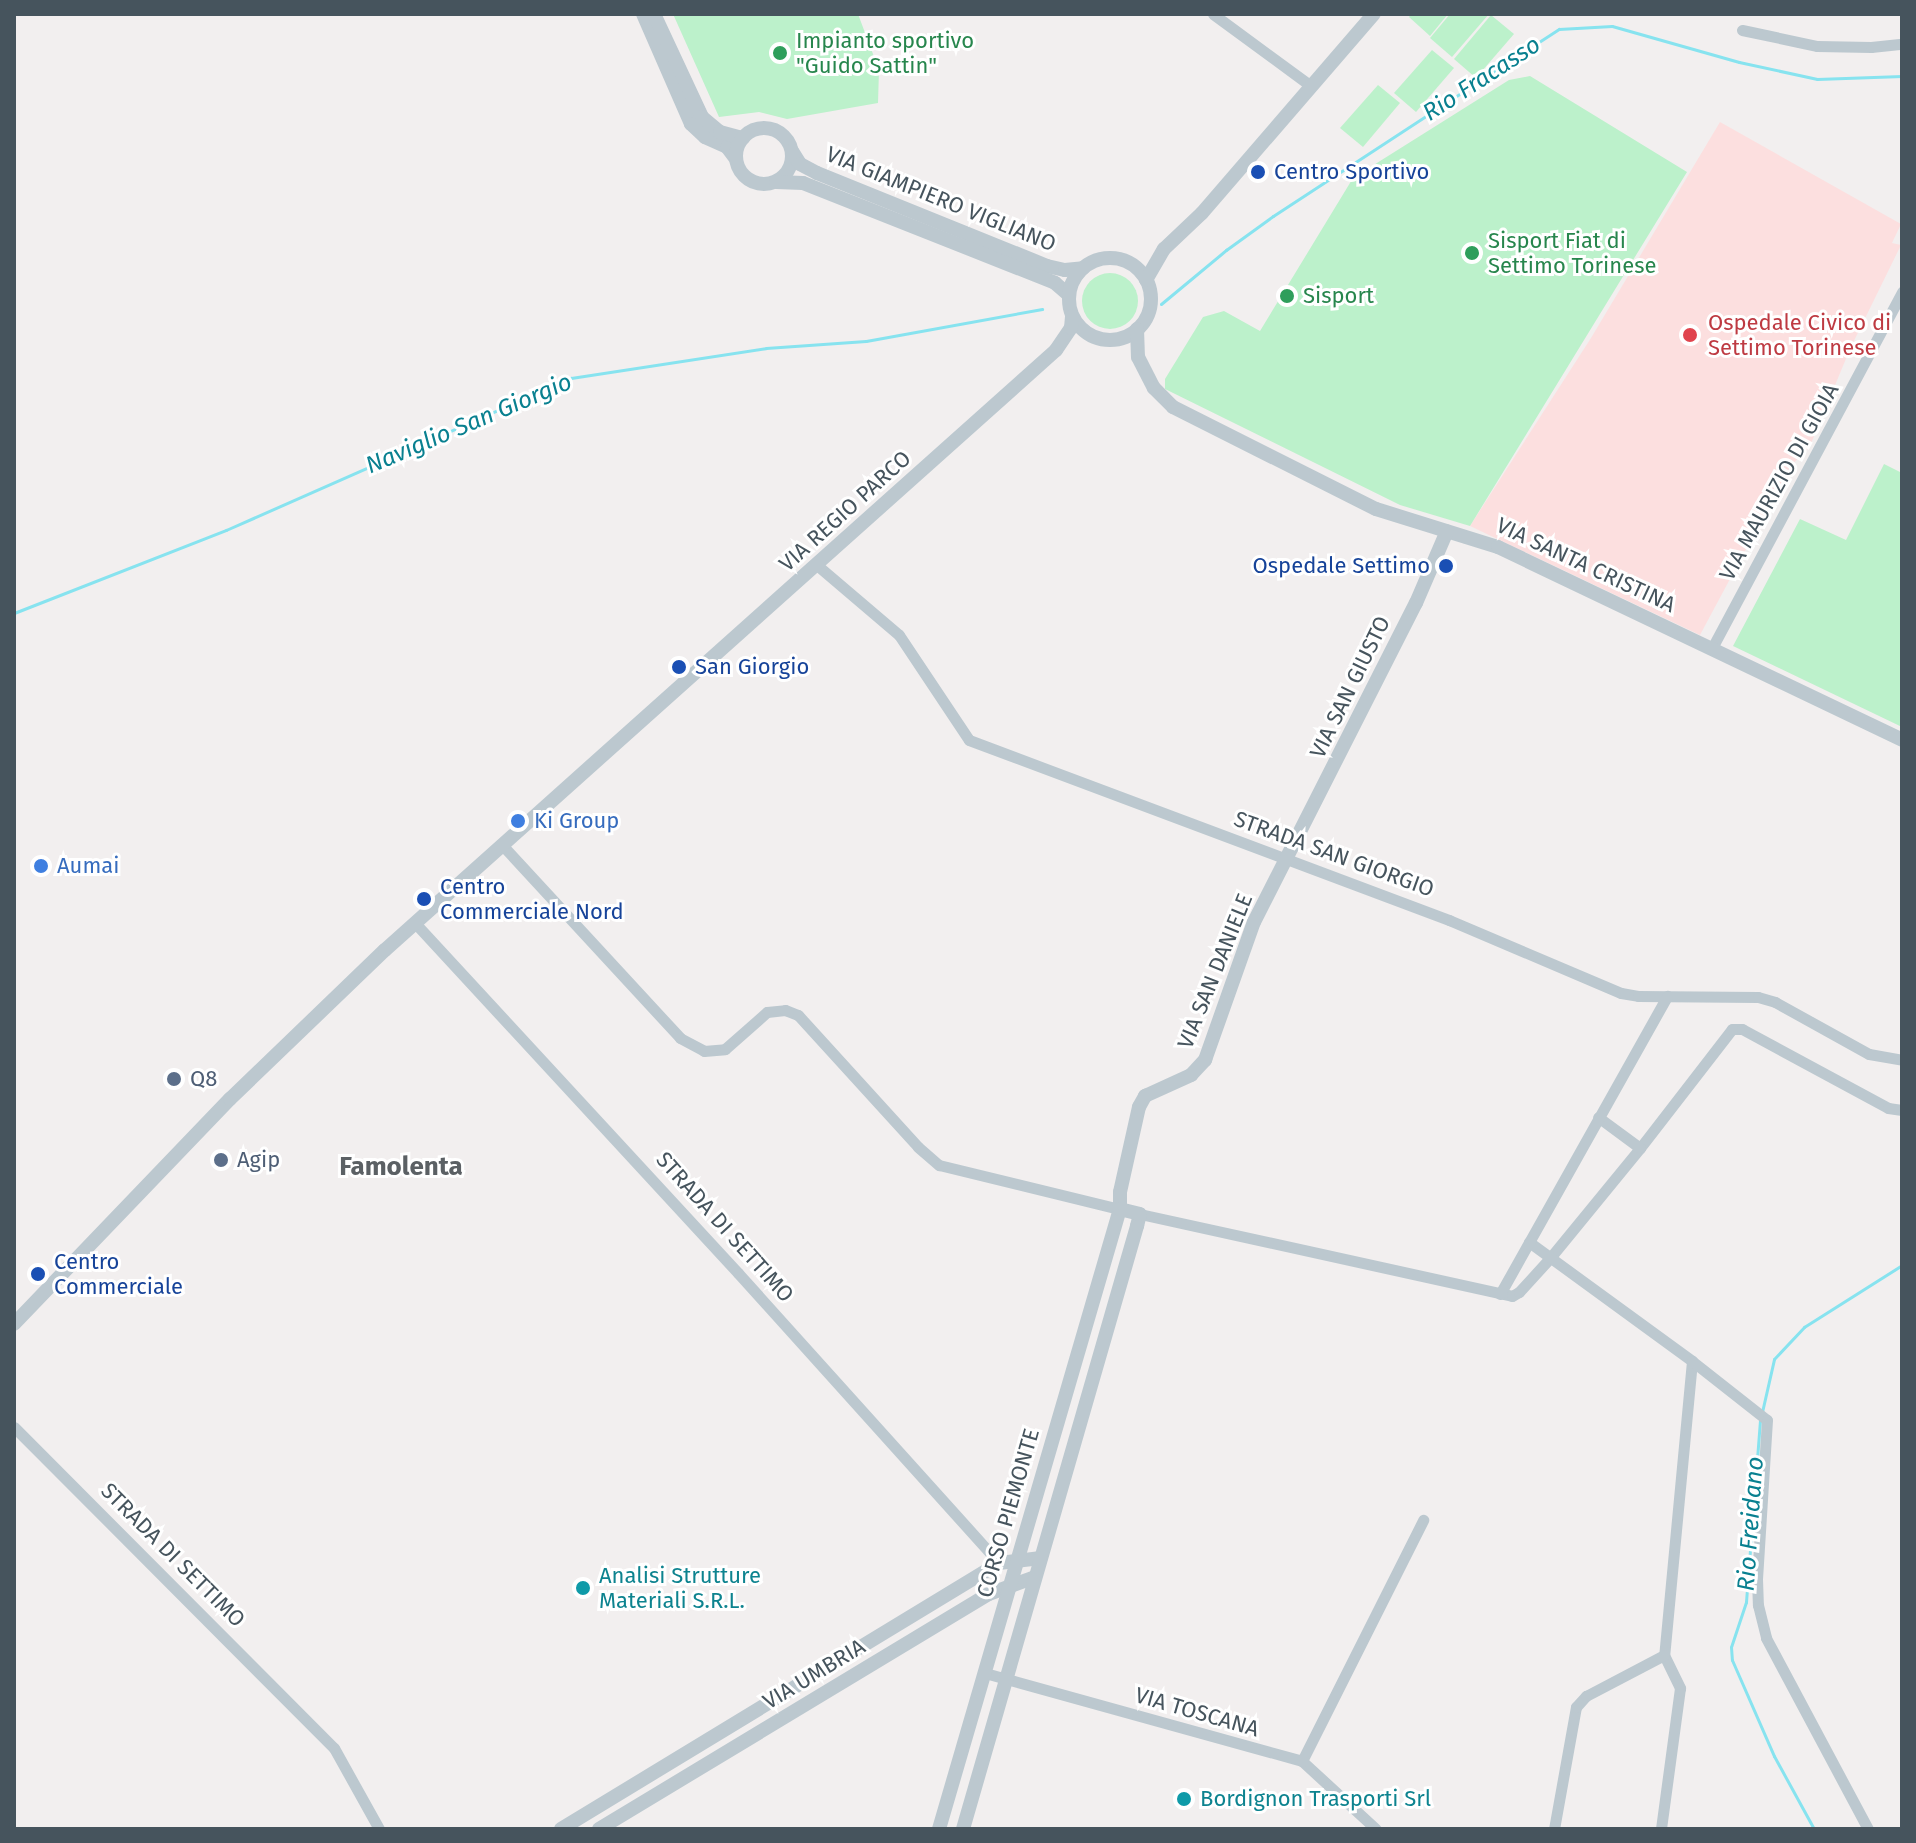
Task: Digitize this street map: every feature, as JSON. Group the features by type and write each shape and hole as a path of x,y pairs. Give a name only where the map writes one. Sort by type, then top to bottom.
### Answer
{"street":[{"path":"643,14 691,124 705,137 727,147 748,179 766,184 776,182 789,169 792,151 784,135 767,128 750,132 743,138 736,159"},
{"path":"654,14 702,117 720,132 743,138"},
{"path":"1213,14 1311,86"},
{"path":"1146,280 1164,249 1202,213 1374,14"},
{"path":"1742,30 1817,46 1902,44"},
{"name":"VIA GIAMPIERO VIGLIANO","path":"792,151 800,164 817,173 1033,261 1056,269 1083,268"},
{"name":"VIA GIAMPIERO VIGLIANO","path":"776,182 803,183 1055,283 1069,295"},
{"path":"1132,264 1164,249"},
{"path":"1063,344 1072,316 1069,295 1074,278 1083,268 1107,258 1132,264 1146,280 1150,306 1137,329 1109,340"},
{"name":"VIA MAURIZIO DI GIOIA","path":"1712,648 1902,292"},
{"path":"1072,316 1090,335 1109,340 1138,357"},
{"name":"VIA SANTA CRISTINA","path":"1137,329 1138,357 1154,388 1173,407 1376,509 1498,547 1902,740"},
{"name":"VIA REGIO PARCO","path":"504,847 1063,344 1090,335"},
{"name":"VIA SAN GIUSTO","path":"1287,860 1409,617 1447,531"},
{"name":"STRADA SAN GIORGIO","path":"818,566 899,635 969,740 1449,920 1621,993 1758,997 1775,1002 1869,1054 1902,1060"},
{"path":"14,1324 230,1099 415,923 504,847 680,1038 704,1051 725,1049 767,1012 785,1010 798,1015 898,1125 939,1165 1140,1214 1500,1294 1519,1292 1550,1258 1732,1029 1742,1029 1888,1108 1902,1110"},
{"name":"VIA SAN DANIELE","path":"1120,1209 1120,1192 1142,1101 1151,1092 1191,1075 1203,1063 1254,922 1287,860"},
{"name":"STRADA DI SETTIMO","path":"415,923 738,1273 999,1563"},
{"path":"1500,1294 1667,996"},
{"path":"1598,1117 1640,1148"},
{"name":"CORSO PIEMONTE","path":"939,1829 1120,1209"},
{"name":"CORSO PIEMONTE","path":"963,1829 1140,1214"},
{"path":"1529,1242 1767,1420 1757,1579 1758,1605 1766,1638 1868,1829"},
{"path":"1088,1319 1109,1325"},
{"path":"1661,1829 1680,1688 1664,1655 1692,1361"},
{"name":"STRADA DI SETTIMO","path":"14,1427 334,1748 379,1829"},
{"path":"1302,1761 1423,1520"},
{"name":"VIA UMBRIA","path":"561,1829 999,1563 1041,1558"},
{"name":"VIA UMBRIA","path":"599,1829 1010,1583 1035,1577"},
{"name":"VIA UMBRIA","path":"885,1633 898,1649"},
{"path":"1554,1829 1576,1707 1586,1696 1664,1655"},
{"name":"VIA TOSCANA","path":"985,1673 1302,1761 1376,1829"},
{"name":"VIA UMBRIA","path":"743,1721 753,1737"},
{"path":"649,1776 659,1793"}],"shaded area":[{"path":"1720,122 1901,224 1892,243 1901,245 1850,349 1810,446 1790,467 1700,635 1470,526 1591,338"}],"green space":[{"name":"Impianto sportivo \"Guido Sattin\"","path":"673,14 858,14 879,70 878,103 787,119 759,112 719,117"},
{"path":"1411,14 1448,14 1430,36 1409,17"},
{"path":"1450,14 1489,14 1452,57 1430,38"},
{"path":"1491,15 1514,34 1476,78 1454,59"},
{"path":"1432,50 1454,68 1416,112 1394,93"},
{"name":"Sisport Fiat di Settimo Torinese","path":"1530,76 1687,172 1470,526 1400,505 1165,389 1165,379 1203,317 1224,311 1260,331 1353,178 1509,80"},
{"path":"1378,85 1400,103 1363,147 1340,128"},
{"path":"1110,273 1130,281 1138,301 1130,321 1110,329 1090,321 1082,301 1090,281"},
{"path":"1884,464 1902,473 1902,727 1733,646 1800,519 1846,540"}],"waterway":[{"name":"Rio Fracasso","path":"1161,304 1273,216 1559,29 1612,26 1739,62 1817,79 1902,76"},
{"name":"Naviglio San Giorgio","path":"14,613 226,530 571,378 766,348 866,341 1042,309"},
{"name":"Rio Freidano","path":"1762,1412 1774,1359 1804,1327 1902,1265"},
{"name":"Rio Freidano","path":"1760,1420 1746,1602 1731,1647 1732,1660 1774,1756 1814,1829"}],"place":[{"name":"Impianto sportivo \"Guido Sattin\"","path":"780,53"},
{"name":"Centro Sportivo","path":"1258,172"},
{"name":"Sisport Fiat di Settimo Torinese","path":"1472,253"},
{"name":"Sisport","path":"1287,296"},
{"name":"Ospedale Civico di Settimo Torinese","path":"1690,335"},
{"name":"Ospedale Settimo","path":"1446,566"},
{"name":"San Giorgio","path":"679,667"},
{"name":"Ki Group","path":"518,821"},
{"name":"Aumai","path":"41,866"},
{"name":"Centro Commerciale Nord","path":"424,899"},
{"name":"Q8","path":"174,1079"},
{"name":"Agip","path":"221,1160"},
{"name":"Centro Commerciale","path":"38,1274"},
{"name":"Analisi Strutture Materiali S.R.L.","path":"583,1588"},
{"name":"Bordignon Trasporti Srl","path":"1184,1799"}],"district":[{"name":"Famolenta","path":"401,1167"}]}
